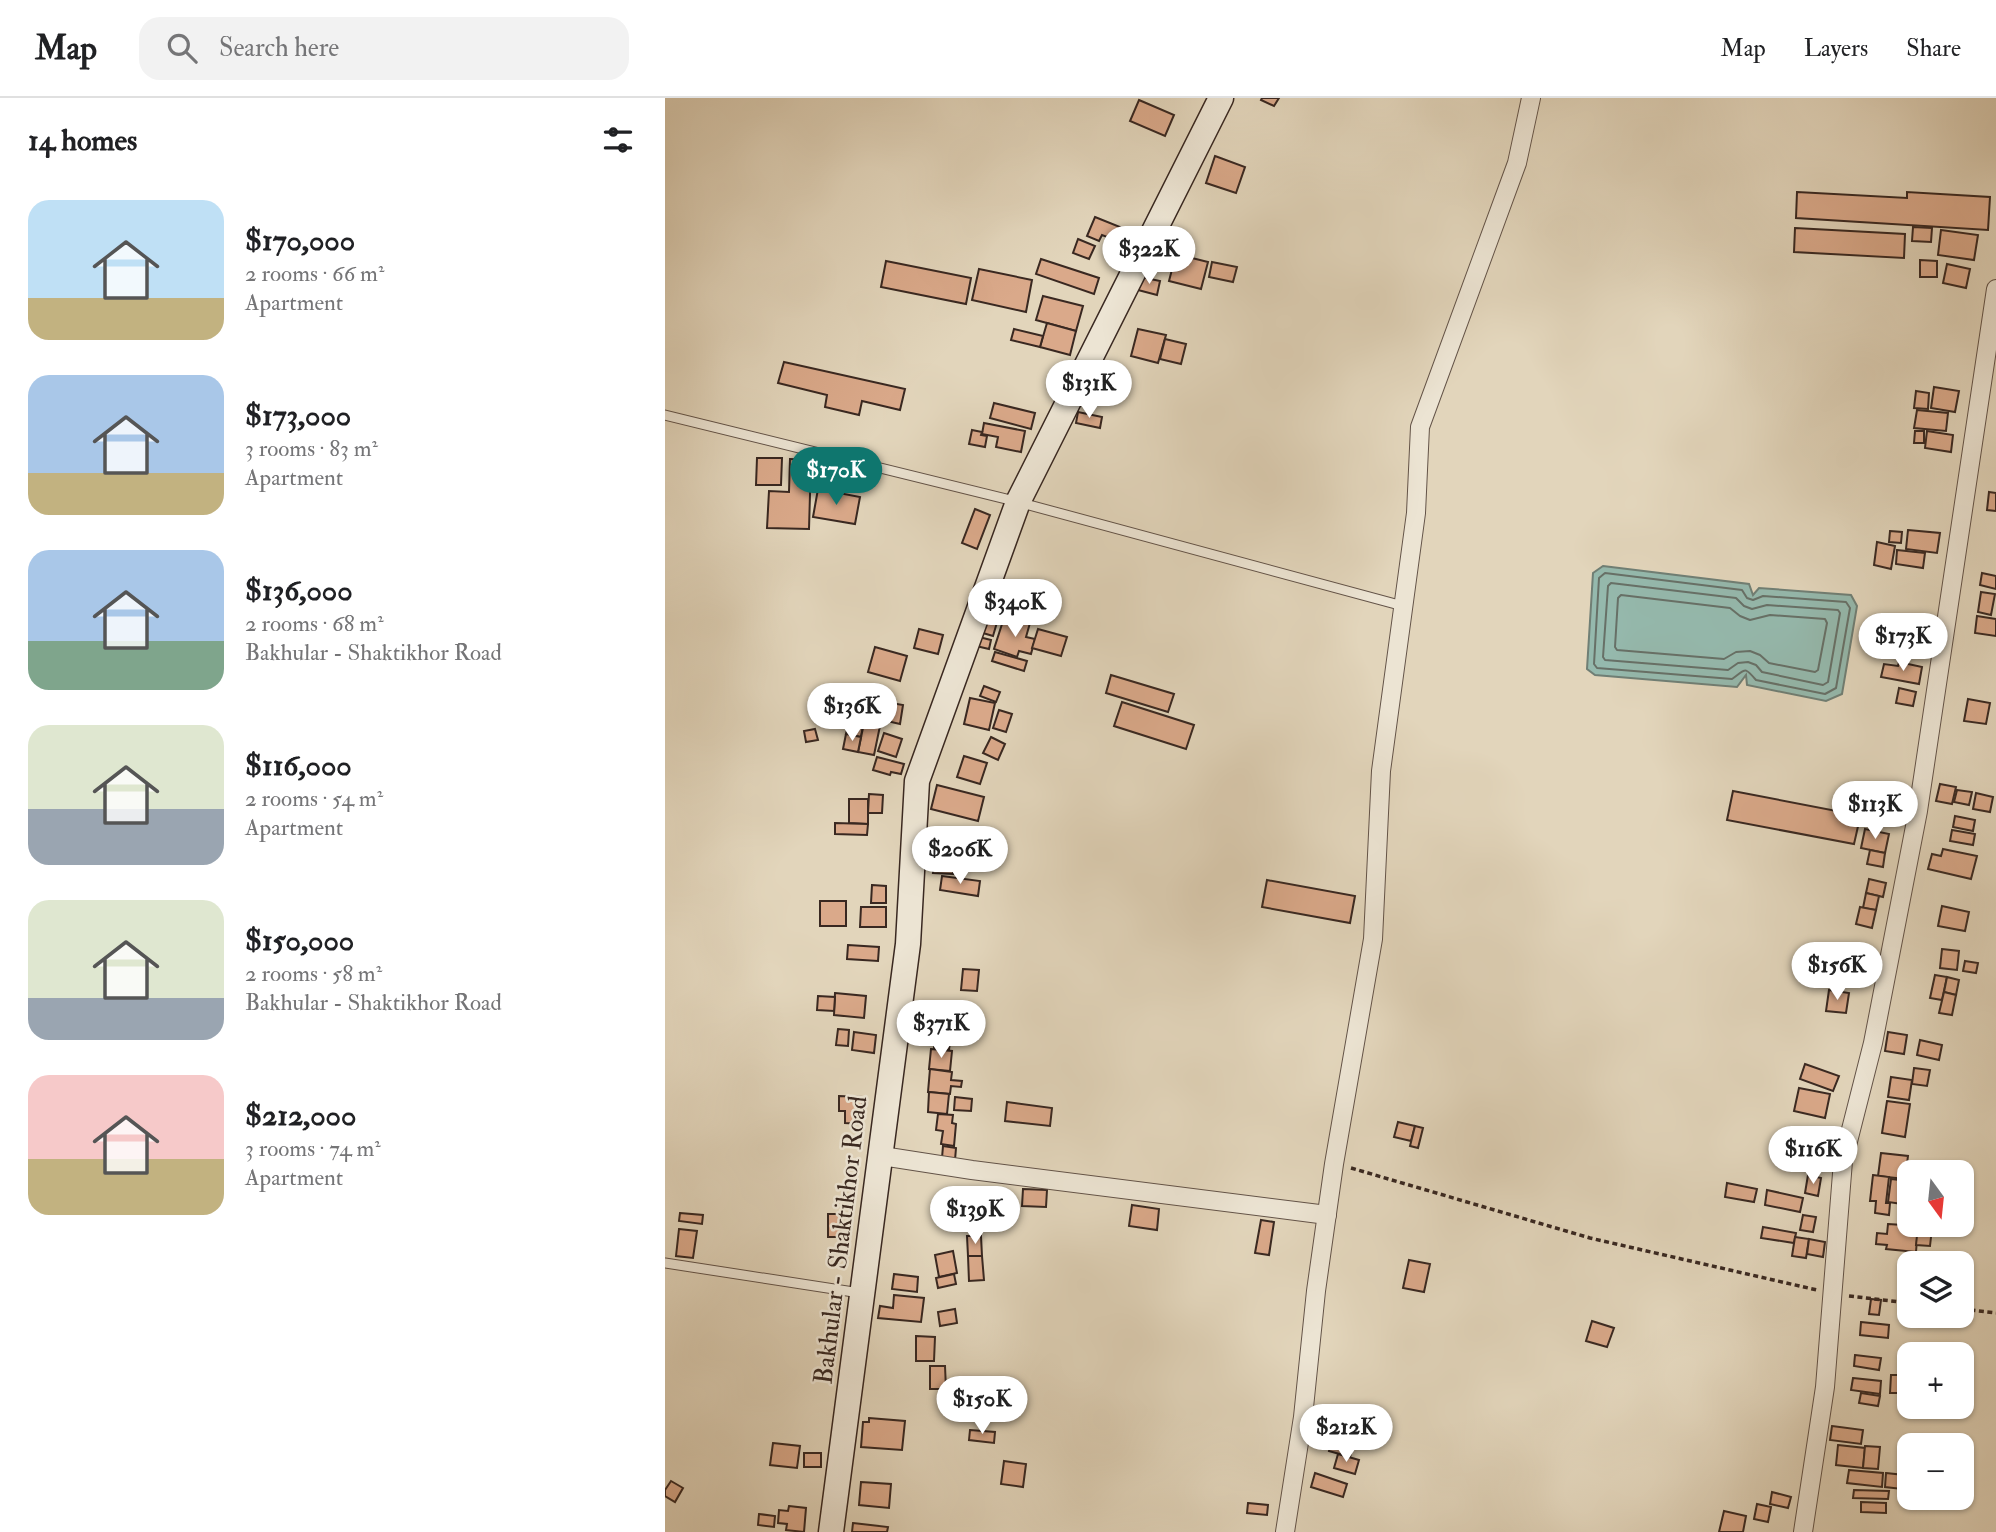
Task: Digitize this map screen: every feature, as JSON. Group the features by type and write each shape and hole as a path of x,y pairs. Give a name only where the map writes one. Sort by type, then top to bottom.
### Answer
{"street":[{"name":"Bakhular - Shaktikhor Road","path":"831,1532 908,944 918,781 1018,502 1221,98"},
{"path":"1285,1532 1303,1417 1316,1291 1334,1164 1373,939 1381,771 1416,513 1420,427 1517,163 1531,98"},
{"path":"1803,1532 1825,1387 1843,1161 1873,1043 1918,811 1996,289"},
{"path":"881,1156 1327,1215"}],"lane":[{"path":"665,415 1018,502 1403,606"},
{"path":"665,1263 864,1294"}],"path":[{"path":"1334,1164 1590,1238 1833,1294 1897,1302"},
{"path":"1974,1311 1996,1314"}],"water":[{"path":"1603,566 1749,584 1753,595 1759,588 1851,595 1857,606 1842,694 1826,701 1747,685 1746,675 1737,687 1595,675 1587,669 1593,573"}],"building":[{"path":"1279,98 1274,106 1261,100"},
{"path":"1139,100 1174,115 1165,136 1130,121"},
{"path":"1215,156 1245,167 1236,193 1206,183"},
{"path":"1797,192 1907,198 1907,192 1990,197 1988,230 1796,218"},
{"path":"1095,217 1120,227 1115,240 1102,235 1099,241 1087,236"},
{"path":"1913,227 1932,228 1931,242 1912,241"},
{"path":"1795,228 1905,234 1904,258 1794,252"},
{"path":"1941,230 1978,235 1974,260 1938,255"},
{"path":"1078,239 1095,246 1089,259 1073,253"},
{"path":"1176,254 1208,262 1201,289 1169,281"},
{"path":"1041,259 1099,278 1094,294 1036,274"},
{"path":"1920,260 1937,261 1937,277 1920,277"},
{"path":"886,261 971,278 966,304 881,287"},
{"path":"1212,262 1237,267 1233,282 1209,277"},
{"path":"1947,264 1970,269 1966,288 1943,283"},
{"path":"979,269 1032,280 1026,312 972,300"},
{"path":"1141,277 1160,281 1157,295 1138,290"},
{"path":"1043,296 1083,306 1076,331 1036,320"},
{"path":"1047,323 1076,331 1070,355 1040,347"},
{"path":"1014,329 1043,336 1040,347 1011,340"},
{"path":"1138,329 1166,335 1158,363 1131,356"},
{"path":"1165,339 1186,344 1181,364 1160,359"},
{"path":"784,362 905,389 900,410 862,401 859,415 825,407 827,395 778,383"},
{"path":"1934,387 1959,391 1955,412 1931,408"},
{"path":"1916,391 1929,393 1928,409 1914,408"},
{"path":"994,403 1035,413 1031,429 990,418"},
{"path":"1917,410 1948,413 1946,431 1914,428"},
{"path":"1078,412 1102,417 1100,428 1076,423"},
{"path":"984,423 1025,431 1021,452 996,447 998,437 982,434"},
{"path":"972,430 987,436 985,447 969,444"},
{"path":"1915,431 1924,431 1924,443 1914,443"},
{"path":"1927,431 1953,435 1951,452 1925,448"},
{"path":"757,458 782,458 781,485 756,485"},
{"path":"790,459 811,460 809,529 767,528 769,491 789,492"},
{"path":"818,489 860,497 855,524 813,517"},
{"path":"1989,492 1996,493 1996,511 1987,510"},
{"path":"975,509 990,515 977,549 962,543"},
{"path":"1908,530 1940,533 1937,553 1906,549"},
{"path":"1890,531 1902,532 1901,543 1889,542"},
{"path":"1877,542 1895,546 1891,569 1874,565"},
{"path":"1897,550 1925,553 1923,568 1896,564"},
{"path":"1982,573 1996,576 1996,589 1980,585"},
{"path":"1981,592 1995,594 1991,615 1978,612"},
{"path":"988,616 998,619 993,636 983,633"},
{"path":"1977,616 1996,619 1996,636 1975,633"},
{"path":"1017,619 1030,623 1026,637 1035,639 1031,654 1019,651 1017,657 994,649 1003,621 1015,624"},
{"path":"919,629 943,635 938,654 914,648"},
{"path":"1038,629 1067,637 1061,656 1032,648"},
{"path":"979,637 991,640 989,649 976,646"},
{"path":"875,647 907,656 900,681 868,672"},
{"path":"995,652 1027,661 1024,671 992,661"},
{"path":"1899,662 1922,667 1919,684 1881,677 1884,664 1898,666"},
{"path":"1111,675 1174,694 1168,712 1106,693"},
{"path":"984,686 1000,692 996,702 980,696"},
{"path":"1899,688 1916,692 1913,706 1896,703"},
{"path":"970,698 995,703 989,730 964,724"},
{"path":"1968,699 1990,703 1986,724 1964,721"},
{"path":"1122,702 1194,725 1186,749 1114,726"},
{"path":"891,703 903,705 900,724 887,721"},
{"path":"999,710 1012,714 1006,732 993,728"},
{"path":"850,718 864,721 861,737 846,734"},
{"path":"865,718 881,721 874,755 858,752"},
{"path":"815,729 818,740 806,742 804,731"},
{"path":"884,733 902,739 896,757 878,751"},
{"path":"846,734 861,737 858,752 843,749"},
{"path":"991,737 1005,744 998,760 983,753"},
{"path":"964,756 987,763 980,784 957,777"},
{"path":"877,757 904,764 901,774 891,772 890,775 873,770"},
{"path":"1940,784 1956,787 1952,804 1936,801"},
{"path":"937,785 984,797 978,821 931,809"},
{"path":"1957,790 1972,792 1969,805 1954,802"},
{"path":"1733,791 1847,813 1846,819 1859,822 1854,844 1727,820"},
{"path":"1976,793 1993,797 1990,812 1973,809"},
{"path":"869,794 883,795 882,813 868,813"},
{"path":"849,799 868,799 868,824 849,823"},
{"path":"1955,816 1975,820 1973,831 1953,827"},
{"path":"835,823 868,824 867,835 835,834"},
{"path":"942,827 965,829 962,857 940,855"},
{"path":"1865,829 1889,834 1885,853 1861,848"},
{"path":"1952,830 1975,834 1973,845 1950,841"},
{"path":"1943,849 1977,856 1971,879 1928,869 1932,854 1941,856"},
{"path":"1870,850 1885,853 1883,867 1867,864"},
{"path":"935,856 954,858 953,874 933,873"},
{"path":"942,876 980,881 978,896 940,890"},
{"path":"1869,879 1886,883 1883,897 1866,893"},
{"path":"1267,880 1355,896 1350,923 1262,907"},
{"path":"872,885 886,886 886,903 871,903"},
{"path":"1866,893 1879,896 1876,910 1863,908"},
{"path":"820,901 846,901 846,926 820,926"},
{"path":"1942,906 1969,912 1965,931 1938,926"},
{"path":"861,907 886,907 886,927 860,927"},
{"path":"1860,907 1876,910 1872,928 1856,924"},
{"path":"848,945 879,947 878,961 847,959"},
{"path":"1942,949 1959,951 1957,970 1940,968"},
{"path":"1821,952 1845,957 1843,968 1852,970 1850,981 1830,976 1827,986 1814,983"},
{"path":"1965,961 1978,963 1976,973 1963,971"},
{"path":"963,969 979,970 977,991 961,990"},
{"path":"1935,975 1947,977 1942,1000 1930,998"},
{"path":"1947,977 1959,980 1956,995 1944,992"},
{"path":"1829,990 1849,993 1846,1013 1826,1011"},
{"path":"1944,992 1956,995 1952,1015 1939,1013"},
{"path":"835,993 866,996 864,1018 834,1015"},
{"path":"818,996 835,997 834,1011 817,1010"},
{"path":"954,1006 955,1020 936,1021 935,1007"},
{"path":"955,1020 955,1028 937,1030 936,1021"},
{"path":"838,1029 849,1030 848,1046 836,1045"},
{"path":"929,1030 951,1032 949,1050 934,1048 935,1040 928,1039"},
{"path":"854,1032 876,1035 874,1053 852,1050"},
{"path":"1888,1032 1907,1035 1904,1054 1885,1051"},
{"path":"1920,1040 1942,1045 1939,1060 1917,1055"},
{"path":"931,1049 952,1051 950,1071 929,1069"},
{"path":"1805,1064 1839,1076 1833,1091 1800,1079"},
{"path":"1914,1068 1930,1070 1927,1086 1912,1084"},
{"path":"930,1069 952,1072 951,1080 962,1081 961,1087 951,1086 950,1094 928,1092"},
{"path":"1891,1077 1912,1080 1909,1100 1888,1097"},
{"path":"1799,1088 1830,1094 1825,1118 1794,1111"},
{"path":"929,1092 949,1094 947,1114 928,1112"},
{"path":"839,1096 862,1097 862,1124 845,1123 845,1111 839,1111"},
{"path":"955,1097 972,1099 971,1111 954,1110"},
{"path":"1887,1101 1910,1104 1905,1137 1882,1133"},
{"path":"1007,1102 1052,1108 1050,1126 1005,1121"},
{"path":"938,1114 953,1115 952,1123 956,1124 954,1146 941,1144 943,1131 936,1130"},
{"path":"1398,1122 1415,1126 1411,1141 1394,1137"},
{"path":"1415,1126 1423,1128 1418,1148 1410,1146"},
{"path":"1790,1128 1799,1130 1792,1151 1784,1148"},
{"path":"1801,1130 1825,1136 1820,1158 1796,1152"},
{"path":"943,1146 956,1148 955,1160 942,1158"},
{"path":"1881,1153 1908,1156 1907,1160 1897,1160 1897,1178 1878,1176"},
{"path":"1808,1175 1821,1178 1818,1196 1805,1193"},
{"path":"1873,1175 1889,1177 1886,1203 1890,1203 1889,1215 1875,1213 1876,1201 1870,1201"},
{"path":"1891,1179 1897,1180 1897,1203 1888,1202"},
{"path":"1727,1183 1757,1189 1754,1202 1725,1197"},
{"path":"1023,1189 1047,1190 1046,1207 1022,1206"},
{"path":"1767,1190 1803,1198 1800,1212 1765,1205"},
{"path":"1132,1205 1159,1209 1157,1230 1129,1226"},
{"path":"680,1213 703,1215 702,1224 679,1221"},
{"path":"828,1214 841,1214 841,1237 828,1237"},
{"path":"1803,1215 1816,1217 1813,1232 1800,1230"},
{"path":"1261,1220 1274,1222 1269,1255 1255,1253"},
{"path":"1888,1224 1897,1225 1897,1237 1917,1237 1916,1251 1886,1249 1887,1245 1876,1244 1877,1233 1887,1234"},
{"path":"1763,1227 1796,1233 1794,1243 1761,1238"},
{"path":"679,1229 697,1231 693,1258 676,1256"},
{"path":"967,1236 981,1236 982,1256 968,1256"},
{"path":"1795,1237 1809,1239 1806,1258 1792,1256"},
{"path":"1917,1237 1931,1237 1930,1246 1916,1245"},
{"path":"1809,1239 1825,1242 1823,1257 1807,1254"},
{"path":"953,1251 957,1273 939,1277 935,1255"},
{"path":"968,1256 982,1256 984,1280 969,1281"},
{"path":"1409,1260 1430,1264 1424,1292 1403,1288"},
{"path":"894,1274 918,1277 917,1292 892,1289"},
{"path":"954,1274 956,1284 938,1288 936,1278"},
{"path":"894,1295 924,1298 921,1322 878,1318 880,1306 893,1308"},
{"path":"1871,1299 1881,1300 1879,1315 1869,1314"},
{"path":"955,1309 957,1323 940,1326 938,1312"},
{"path":"1592,1321 1614,1328 1607,1347 1586,1341"},
{"path":"1861,1322 1889,1325 1888,1338 1860,1335"},
{"path":"916,1336 935,1337 934,1361 916,1361"},
{"path":"1855,1355 1881,1358 1879,1370 1854,1366"},
{"path":"930,1366 945,1366 946,1389 930,1389"},
{"path":"1891,1375 1897,1375 1897,1393 1890,1393"},
{"path":"1853,1378 1881,1381 1880,1394 1851,1390"},
{"path":"1861,1393 1880,1396 1878,1406 1859,1403"},
{"path":"869,1418 905,1421 902,1450 861,1447 863,1422 869,1422"},
{"path":"1832,1426 1863,1430 1861,1444 1830,1440"},
{"path":"970,1430 995,1432 994,1443 969,1440"},
{"path":"1335,1430 1356,1436 1350,1457 1329,1451"},
{"path":"773,1443 800,1446 797,1468 770,1465"},
{"path":"1838,1445 1865,1448 1863,1468 1836,1465"},
{"path":"1865,1446 1880,1447 1878,1469 1863,1468"},
{"path":"804,1453 821,1453 821,1467 804,1467"},
{"path":"1338,1454 1359,1460 1355,1474 1334,1468"},
{"path":"1004,1461 1026,1464 1023,1487 1001,1484"},
{"path":"1849,1470 1883,1473 1882,1487 1847,1483"},
{"path":"1315,1473 1347,1484 1343,1497 1311,1487"},
{"path":"1886,1473 1897,1474 1897,1488 1885,1487"},
{"path":"671,1481 683,1488 675,1502 665,1496 665,1490"},
{"path":"861,1482 891,1484 889,1508 859,1505"},
{"path":"1854,1490 1889,1491 1888,1499 1853,1498"},
{"path":"1772,1492 1791,1497 1788,1508 1770,1504"},
{"path":"1861,1502 1886,1503 1886,1513 1861,1512"},
{"path":"1248,1503 1268,1505 1267,1515 1247,1513"},
{"path":"1757,1504 1771,1507 1768,1522 1754,1519"},
{"path":"789,1506 806,1508 804,1532 786,1530 787,1524 778,1523 779,1510 788,1511"},
{"path":"1724,1511 1746,1516 1743,1532 1719,1532"},
{"path":"759,1514 775,1516 774,1527 758,1525"},
{"path":"853,1523 888,1527 887,1532 852,1532"}]}
